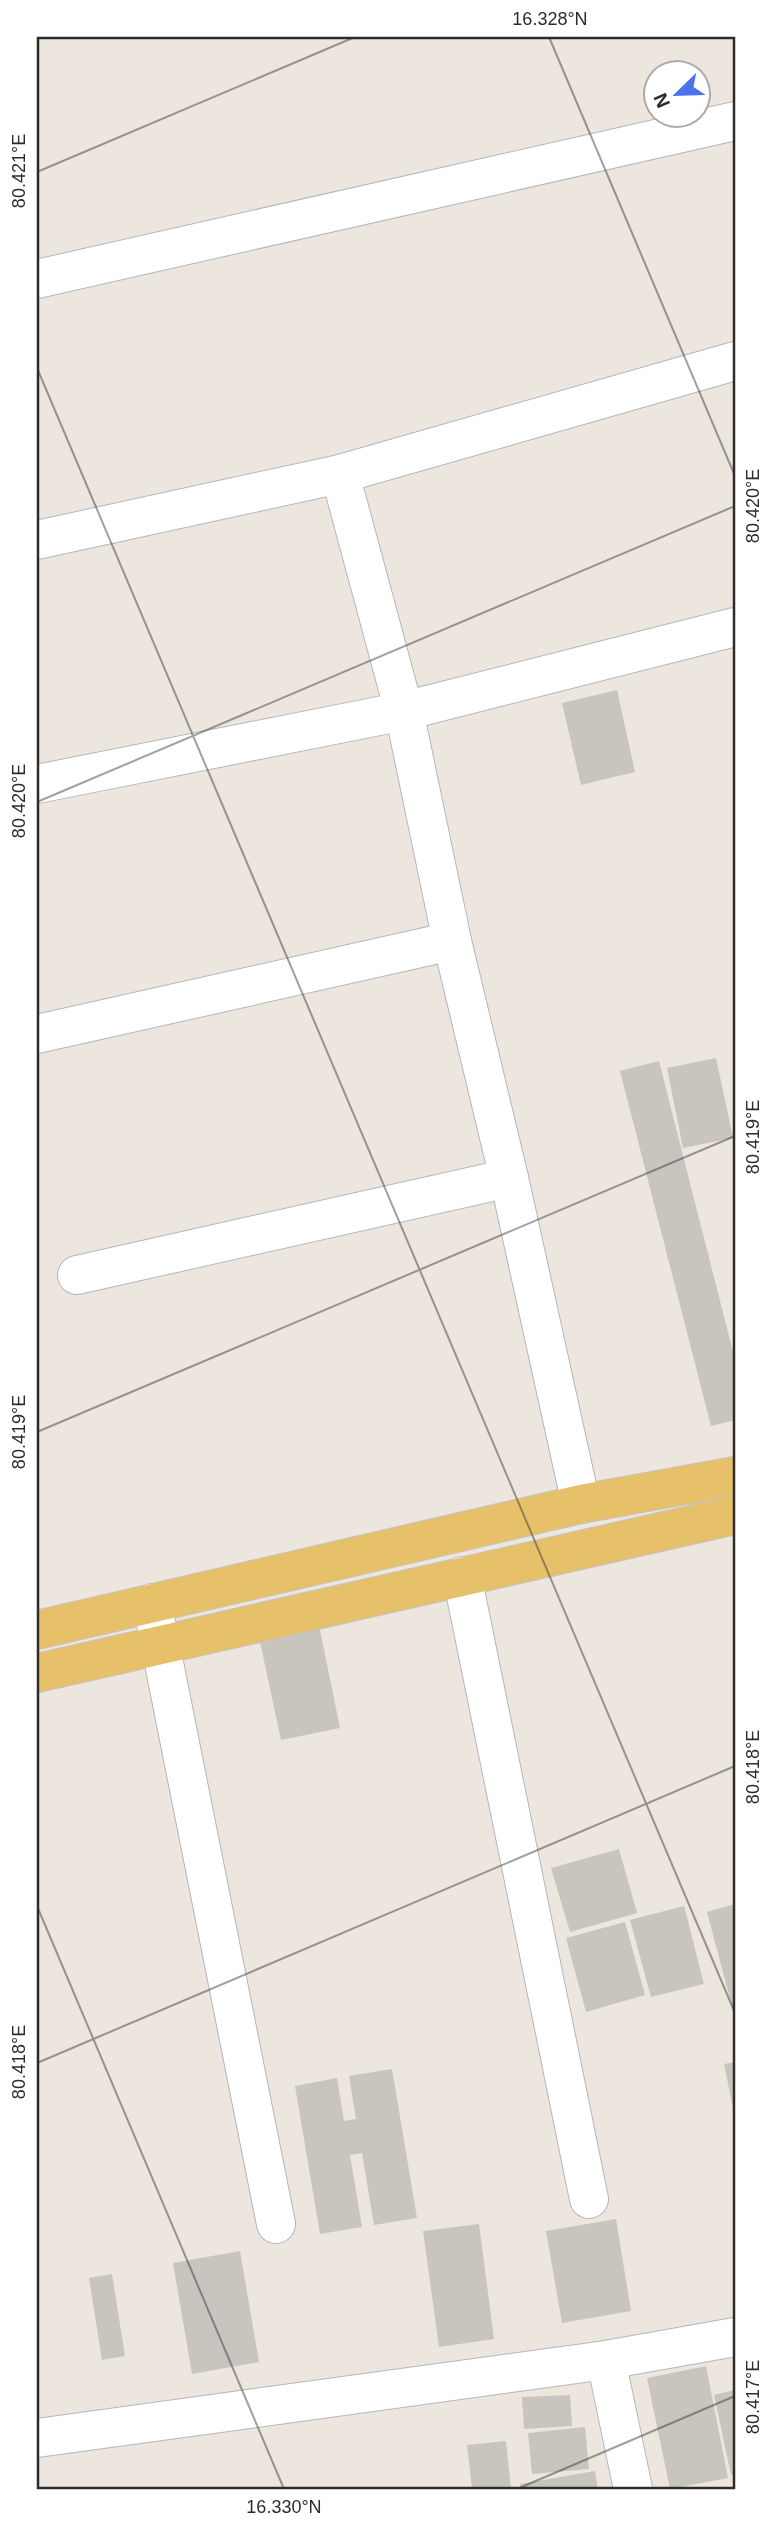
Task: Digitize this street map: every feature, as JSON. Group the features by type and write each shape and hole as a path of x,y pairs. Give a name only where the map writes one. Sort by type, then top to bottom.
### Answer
{"main road":[{"path":"37,1630 581,1504 735,1476"},
{"path":"37,1673 735,1515"}],"street":[{"path":"37,279 735,121"},
{"path":"37,540 340,474 735,361"},
{"path":"340,474 404,711 452,941 509,1178 581,1504"},
{"path":"37,784 404,711 735,627"},
{"path":"37,1034 452,941"},
{"path":"77,1275 509,1178"},
{"path":"462,1576 589,2199"},
{"path":"152,1603 276,2224"},
{"path":"37,2438 606,2360 735,2337"},
{"path":"606,2360 633,2489"}],"building":[{"path":"617,690 635,772 581,785 562,703"},
{"path":"716,1058 733,1138 683,1148 667,1068"},
{"path":"659,1061 735,1360 735,1420 711,1426 620,1071"},
{"path":"319,1625 340,1728 281,1740 259,1637"},
{"path":"619,1849 637,1913 570,1932 551,1868"},
{"path":"735,1904 735,2014 734,2014 707,1912"},
{"path":"684,1906 704,1984 651,1997 630,1920"},
{"path":"625,1922 645,1995 586,2012 566,1938"},
{"path":"735,2062 735,2112 734,2113 724,2064"},
{"path":"392,2069 417,2218 374,2225 362,2153 350,2155 362,2227 320,2234 295,2086 337,2078 344,2121 356,2119 349,2076"},
{"path":"616,2219 631,2311 562,2323 546,2231"},
{"path":"479,2224 494,2339 439,2347 423,2231"},
{"path":"240,2251 259,2362 192,2374 173,2263"},
{"path":"112,2274 125,2356 102,2360 89,2278"},
{"path":"706,2366 728,2478 670,2489 647,2378"},
{"path":"735,2390 735,2474 731,2475 714,2395"},
{"path":"570,2395 572,2426 524,2429 522,2397"},
{"path":"585,2427 589,2469 532,2474 528,2433"},
{"path":"506,2441 511,2489 472,2489 467,2445"},
{"path":"595,2471 598,2489 521,2489 520,2484"}]}
